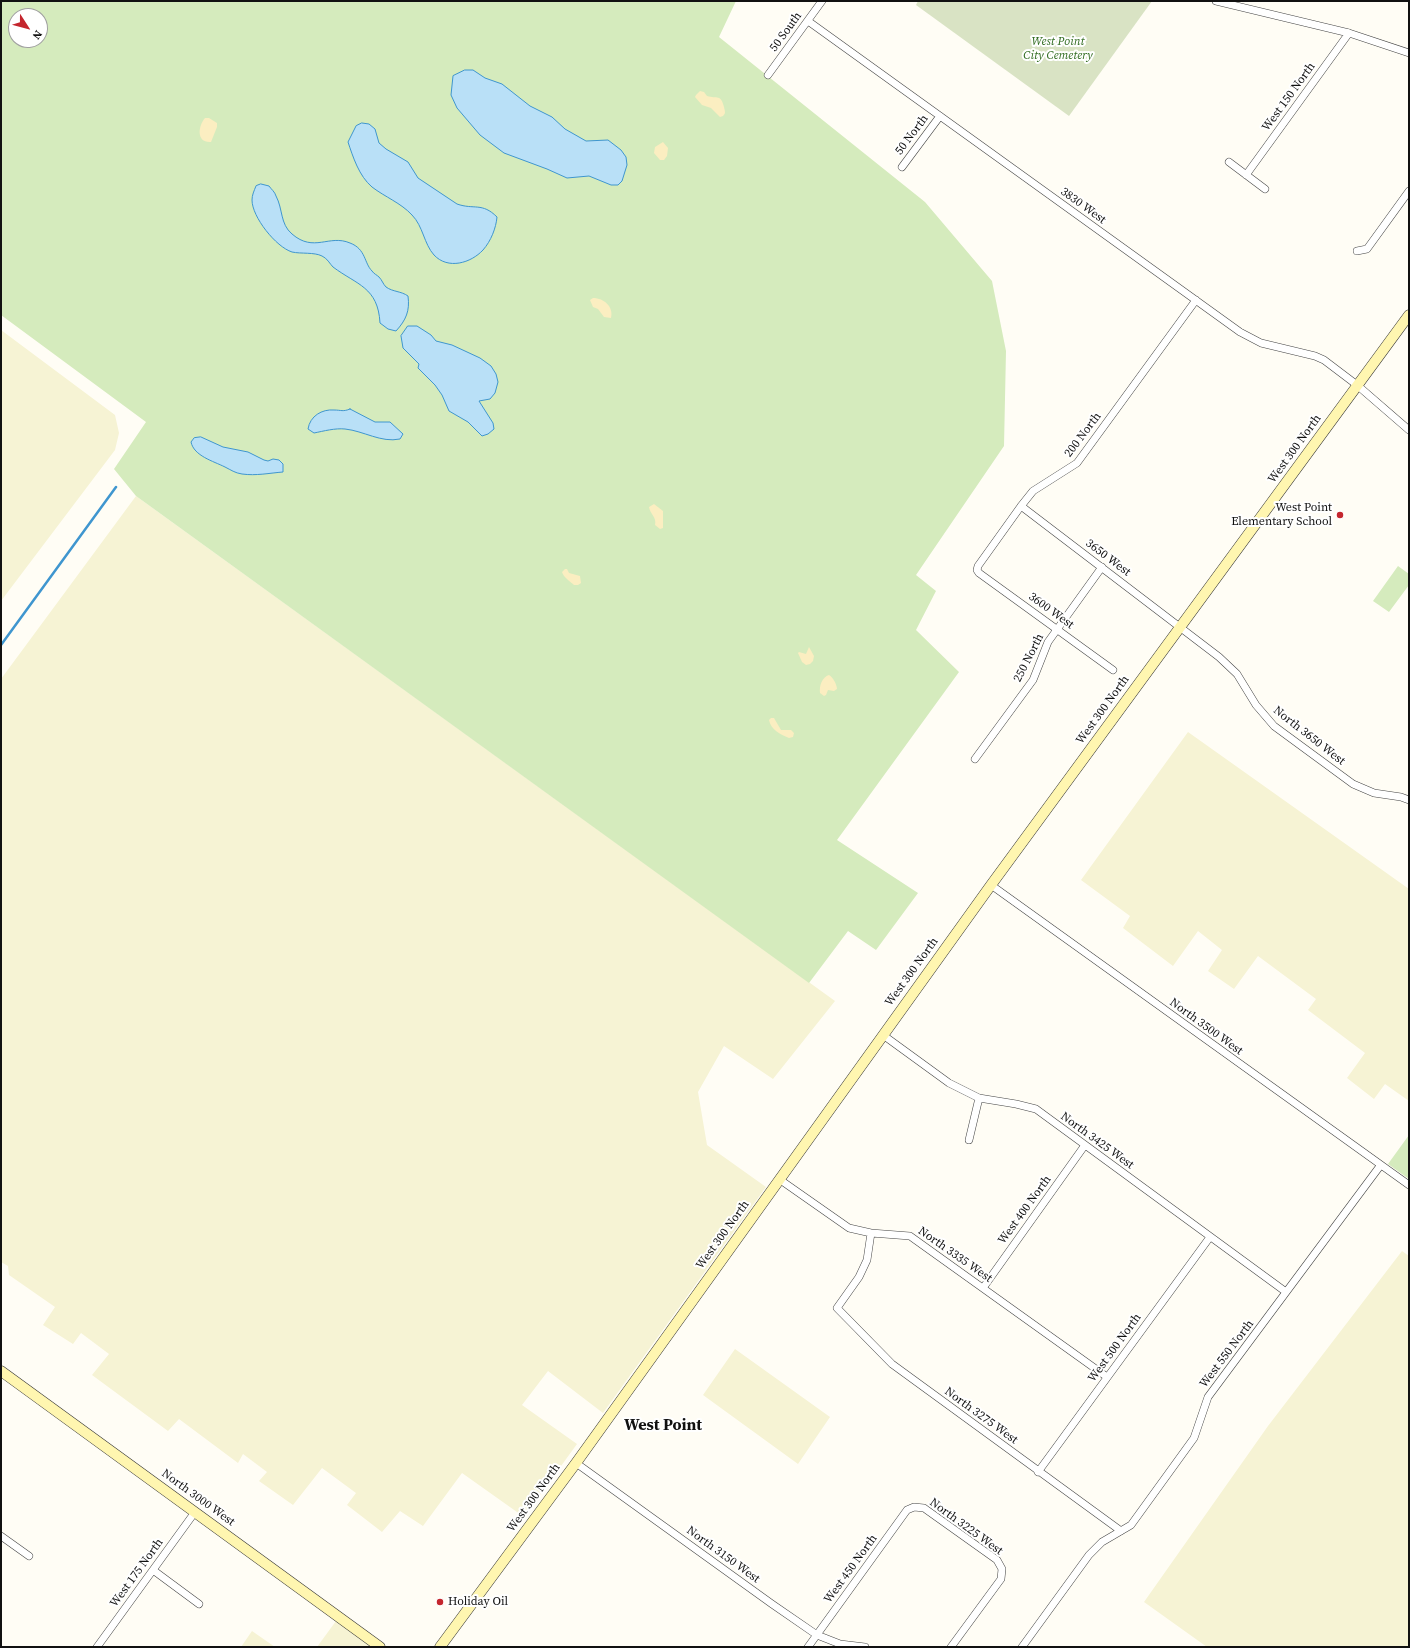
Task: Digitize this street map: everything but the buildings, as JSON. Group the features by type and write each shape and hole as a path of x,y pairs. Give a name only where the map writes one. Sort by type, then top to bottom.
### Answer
{"main road":[{"name":"West 300 North","path":"440,1647 576,1463 991,885 1409,315"},
{"name":"North 3000 West","path":"3,1375 195,1512 380,1647"}],"street":[{"name":"50 South","path":"768,75 822,1"},
{"path":"1216,1 1350,33 1409,53"},
{"name":"3830 West","path":"808,21 1251,338 1272,347 1315,356 1324,360 1357,385 1409,430"},
{"name":"West 150 North","path":"1246,175 1350,33"},
{"name":"50 North","path":"902,167 940,116"},
{"path":"1229,162 1265,189"},
{"path":"1357,251 1367,249 1409,192"},
{"name":"200 North","path":"977,570 981,561 1033,491 1077,463 1196,300"},
{"name":"3650 West","path":"1021,506 1181,627"},
{"name":"250 North","path":"975,759 1033,680 1048,642 1102,567"},
{"name":"3600 West","path":"977,570 979,573 1113,670"},
{"name":"North 3650 West","path":"1181,627 1228,664 1244,683 1256,705 1274,726 1353,784 1374,793 1401,797 1409,800"},
{"name":"North 3500 West","path":"991,885 1380,1166 1409,1185"},
{"name":"North 3425 West","path":"883,1035 949,1084 979,1098 1036,1109 1286,1292"},
{"path":"969,1140 979,1098"},
{"name":"West 400 North","path":"982,1288 1085,1145"},
{"name":"West 550 North","path":"1022,1647 1089,1555 1102,1542 1130,1525 1194,1438 1208,1397 1380,1166"},
{"name":"North 3335 West","path":"779,1179 849,1228 871,1233 910,1236 1107,1377"},
{"name":"North 3275 West","path":"871,1233 867,1260 859,1277 837,1308 892,1364 1038,1472 1121,1531"},
{"name":"West 500 North","path":"1038,1472 1210,1236"},
{"name":"North 3150 West","path":"576,1463 817,1635 840,1644 865,1647"},
{"name":"West 450 North","path":"808,1647 907,1510 914,1506"},
{"name":"North 3225 West","path":"914,1506 924,1508 997,1560 1002,1569 1001,1579 951,1647"},
{"name":"West 175 North","path":"97,1647 195,1512"},
{"path":"1,1536 29,1556"},
{"path":"153,1570 199,1604"}],"shaded area":[{"path":"1,330 115,415 119,433 115,450 1,601"},
{"path":"136,496 835,1001 773,1079 724,1046 698,1092 707,1145 766,1187 603,1413 548,1371 522,1405 577,1444 524,1517 462,1473 423,1526 400,1511 382,1532 347,1505 356,1493 322,1468 293,1505 259,1481 267,1472 243,1454 238,1463 179,1419 168,1431 92,1375 109,1354 81,1333 73,1344 43,1325 55,1307 9,1275 8,1266 1,1262 1,679"},
{"path":"1188,732 1409,889 1409,1101 1385,1084 1374,1099 1347,1078 1365,1053 1308,1010 1316,999 1258,956 1234,989 1208,971 1222,950 1198,931 1173,966 1123,928 1130,916 1081,880"},
{"path":"1402,1251 1409,1256 1409,1647 1207,1647 1144,1602 1268,1426"},
{"path":"735,1349 830,1417 798,1464 703,1395"},
{"path":"336,1621 372,1647 317,1647"},
{"path":"252,1631 275,1647 241,1647"}],"green space":[{"path":"1,1 736,1 719,37 925,202 992,281 1006,351 1004,446 916,575 936,591 916,630 959,672 837,840 918,893 876,950 848,931 809,983 136,496 114,469 146,422 1,315"},
{"name":"West Point City Cemetery","path":"918,1 1152,1 1069,116 916,5"},
{"path":"1398,566 1409,574 1409,585 1389,612 1373,601"},
{"path":"1409,1135 1409,1179 1388,1164"}],"sand":[{"path":"700,91 704,92 707,96 721,100 725,111 723,116 720,117 711,108 702,105 695,97"},
{"path":"205,118 209,118 217,123 217,127 211,142 206,142 203,140 200,133 201,125"},
{"path":"663,142 668,148 667,156 664,160 660,160 654,153 655,147"},
{"path":"593,298 604,301 610,307 612,314 611,318 604,317 598,309 593,307 590,300"},
{"path":"654,504 663,511 663,528 660,529 655,525 655,520 649,507"},
{"path":"567,569 569,573 580,576 581,583 574,585 567,579 562,572"},
{"path":"809,647 814,656 813,661 806,665 802,662 798,653 806,654"},
{"path":"829,675 832,677 837,689 834,691 828,690 824,696 820,693 820,688 824,678"},
{"path":"774,718 781,730 791,730 794,733 793,737 789,738 776,731 770,723 769,720"}],"water":[{"path":"465,70 473,70 485,78 502,84 530,106 552,117 565,129 586,141 608,140 621,150 626,157 627,165 622,181 618,185 611,185 589,176 567,178 504,153 480,135 457,108 451,95 453,76"},
{"path":"362,123 369,124 375,129 379,143 408,162 418,178 457,204 487,209 497,217 496,226 491,239 478,255 459,263 440,260 434,255 428,246 416,219 403,207 367,183 357,166 348,142 356,126"},
{"path":"261,184 269,186 275,193 285,226 292,234 307,242 314,243 335,240 350,243 362,252 369,268 380,278 386,287 408,296 408,311 396,331 388,329 380,323 378,311 371,294 358,283 333,267 325,258 315,254 292,252 272,238 260,223 253,207 253,193 256,186"},
{"path":"408,326 417,326 431,335 436,341 452,345 480,358 491,366 496,374 498,382 495,393 490,399 479,401 493,423 494,429 488,434 482,436 468,422 449,411 442,395 435,385 418,368 419,364 403,348 401,336"},
{"path":"350,409 375,422 390,422 403,434 400,439 393,440 345,429 333,429 314,433 308,429 311,420 321,412 330,410 344,411"},
{"path":"201,437 223,447 248,452 264,460 279,460 283,464 283,472 252,475 235,472 205,458 196,451 191,442 194,438"}],"waterway":[{"path":"1,645 116,487"}],"place":[{"name":"West Point Elementary School","path":"1340,515"},
{"name":"Holiday Oil","path":"440,1602"}],"district":[{"name":"West Point","path":"663,1426"}]}
